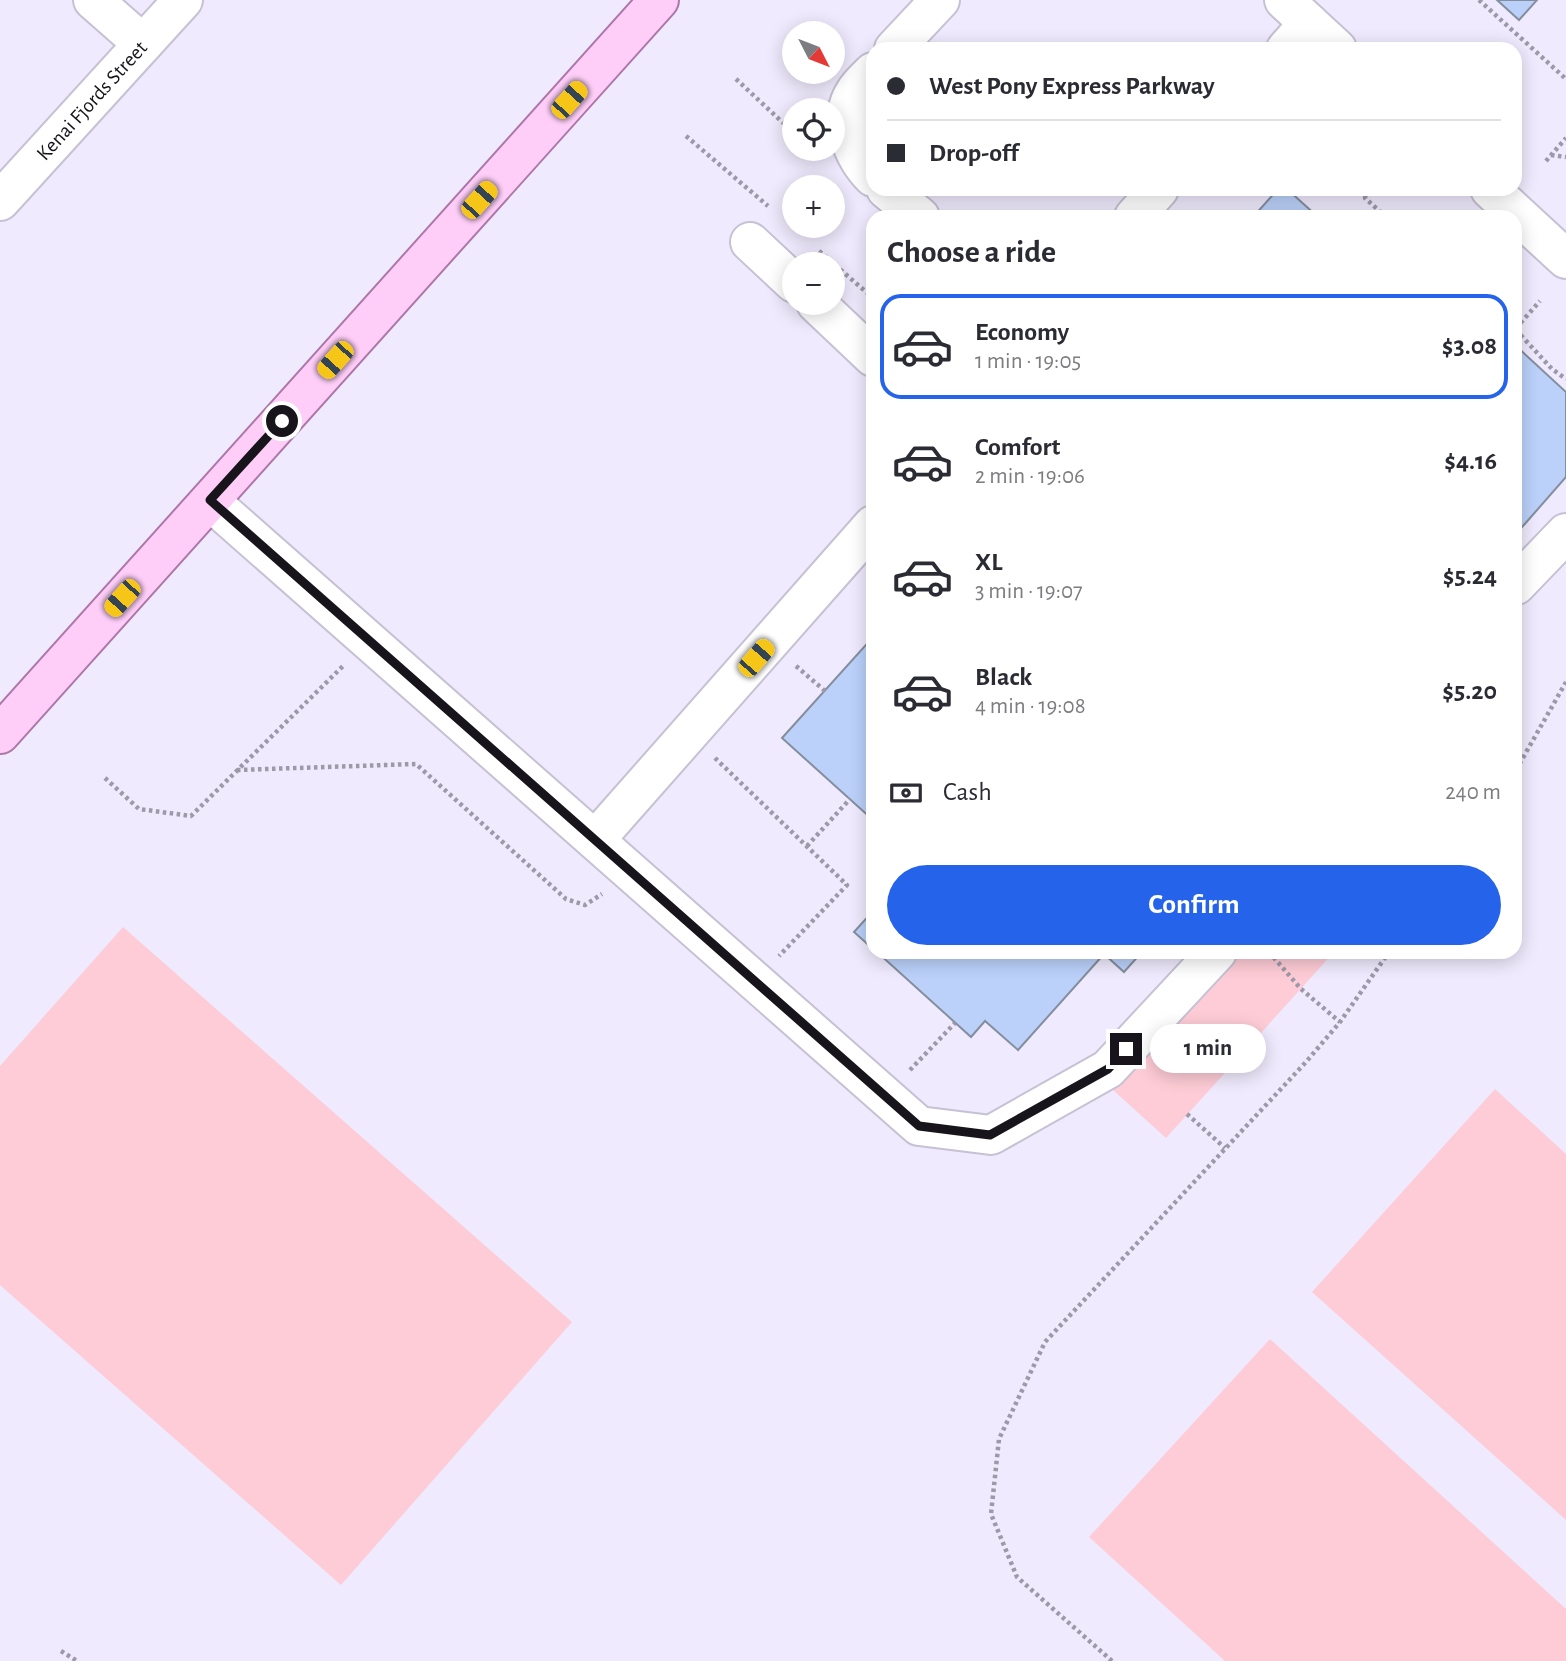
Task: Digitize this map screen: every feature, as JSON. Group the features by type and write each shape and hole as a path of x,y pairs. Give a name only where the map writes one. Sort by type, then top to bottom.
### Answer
{"main road":[{"path":"0,734 659,0"}],"street":[{"path":"93,0 143,44"},
{"name":"Kenai Fjords Street","path":"0,201 183,0"},
{"path":"901,42 940,0"},
{"path":"1293,24 1325,42"},
{"path":"866,80 854,93 847,115 849,138 866,170"},
{"path":"894,196 912,210"},
{"path":"1140,210 1153,196"},
{"path":"1498,196 1513,210"},
{"path":"1522,218 1566,259"},
{"path":"750,242 782,272"},
{"path":"829,315 866,350"},
{"path":"210,500 919,1126 990,1135 1108,1069 1210,959"},
{"path":"595,840 866,533"},
{"path":"1522,579 1566,533"}],"path":[{"path":"1479,0 1566,79"},
{"path":"736,79 782,122"},
{"path":"1546,161 1566,138"},
{"path":"1551,155 1566,157"},
{"path":"1365,196 1378,210"},
{"path":"1522,322 1539,301"},
{"path":"1522,336 1552,369 1566,379"},
{"path":"105,778 139,809 191,816 348,661"},
{"path":"795,665 825,691"},
{"path":"1522,759 1566,682"},
{"path":"713,757 847,885 773,963"},
{"path":"237,770 416,764 566,899 585,905 608,890"},
{"path":"807,846 850,799"},
{"path":"1275,959 1301,989 1339,1022"},
{"path":"1112,1661 1017,1577 991,1514 999,1439 1045,1342 1339,1022 1384,959"},
{"path":"886,1097 955,1023"},
{"path":"1187,1114 1225,1148"},
{"path":"61,1651 77,1661"}],"shaded area":[{"path":"123,927 572,1322 341,1585 0,1285 0,1066"},
{"path":"1214,959 1328,959 1166,1138 1103,1081"},
{"path":"1495,1089 1566,1154 1566,1520 1312,1292"},
{"path":"1270,1339 1566,1609 1566,1661 1225,1661 1089,1537"}],"building":[{"path":"1497,0 1537,0 1519,20"},
{"path":"1272,196 1295,196 1310,210 1259,210"},
{"path":"1522,352 1566,392 1566,477 1522,527"},
{"path":"866,645 866,814 782,738"},
{"path":"866,919 866,943 854,932"},
{"path":"885,959 1100,959 1018,1050 985,1021 971,1037"},
{"path":"1110,959 1136,959 1124,972"}],"route":[{"path":"282,421 210,500 919,1126 990,1135 1108,1069 1126,1049"}]}
